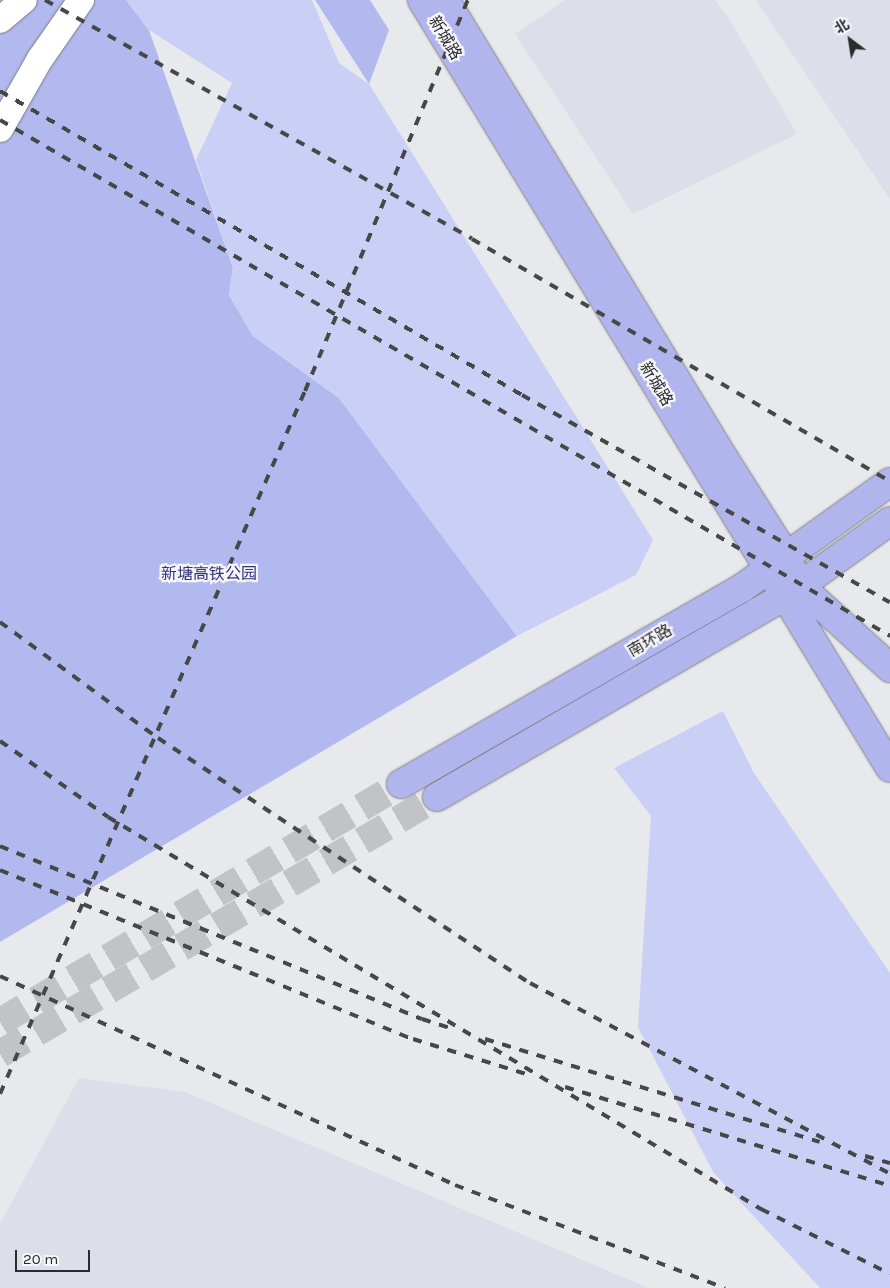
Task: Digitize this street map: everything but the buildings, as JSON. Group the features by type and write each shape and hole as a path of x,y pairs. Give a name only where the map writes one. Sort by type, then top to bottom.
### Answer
{"main road":[{"name":"新城路","path":"422,0 777,563"},
{"name":"新城路","path":"445,0 725,460 777,563 890,768"},
{"name":"南环路","path":"401,784 742,588 890,482"},
{"name":"南环路","path":"437,798 792,591 890,521"},
{"name":"新城路","path":"792,591 890,668"}],"street":[{"path":"0,20 24,0"},
{"path":"0,129 40,59 82,0"}],"shaded area":[{"path":"126,0 312,0 339,63 369,84 653,540 636,575 517,636 339,398 253,336 229,295 233,268 196,160 232,83 149,30"},
{"path":"565,0 715,0 727,15 797,134 633,214 515,34"},
{"path":"756,0 890,0 890,199"},
{"path":"723,711 754,773 890,973 890,1288 820,1288 713,1172 638,1027 651,816 614,768"},
{"path":"79,1078 185,1092 649,1288 0,1288 0,1224"}],"green space":[{"name":"新塘高铁公园","path":"0,0 126,0 149,30 233,268 229,295 253,336 339,398 517,636 0,942"},
{"path":"315,0 370,0 389,30 369,84"}],"tunnel":[{"path":"0,1022 401,784"},
{"path":"0,1054 437,797"}],"railway":[{"path":"45,0 472,239 890,481"},
{"path":"0,1094 305,391 468,0"},
{"path":"0,91 522,395 890,602"},
{"path":"0,120 890,636"},
{"path":"0,622 158,738 530,983 890,1174"},
{"path":"0,741 108,817 761,1209 890,1274"},
{"path":"0,846 422,1019 450,1028"},
{"path":"0,870 413,1039 529,1075"},
{"path":"0,976 455,1185 725,1288"},
{"path":"485,1039 820,1142"},
{"path":"565,1087 890,1186"},
{"path":"865,1156 890,1163"}]}
